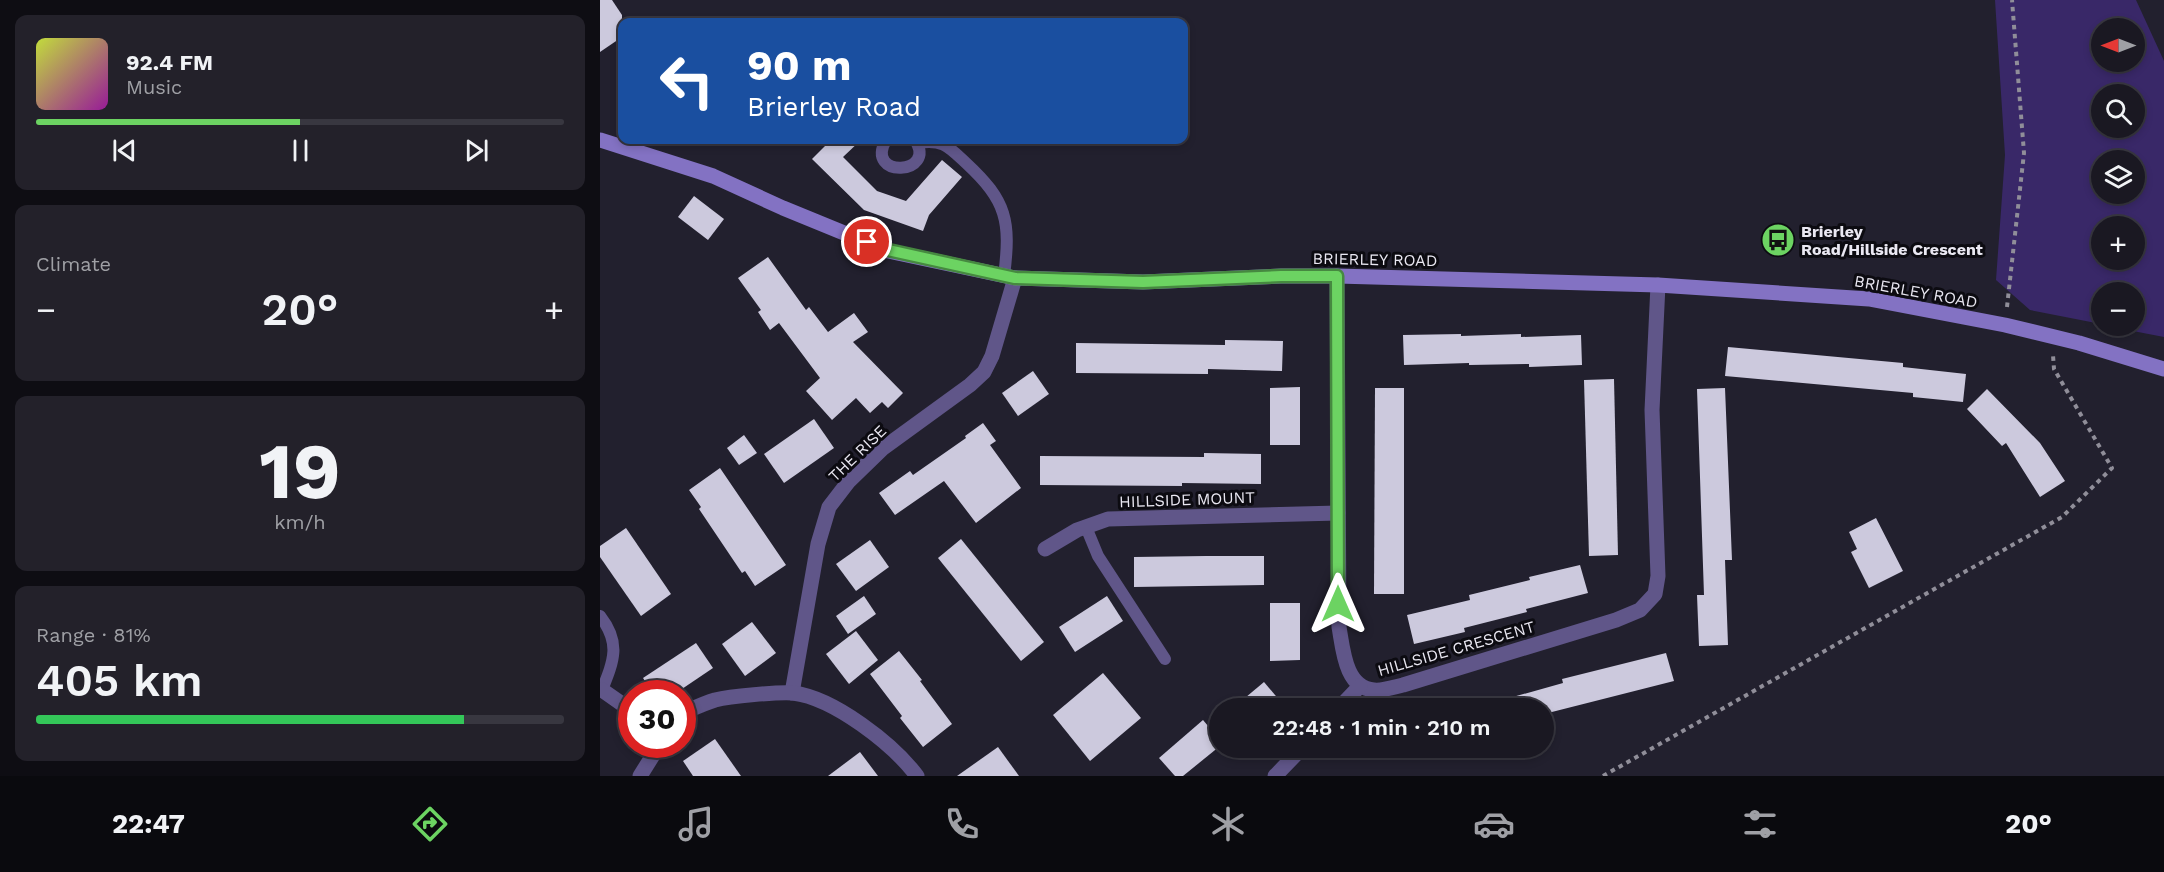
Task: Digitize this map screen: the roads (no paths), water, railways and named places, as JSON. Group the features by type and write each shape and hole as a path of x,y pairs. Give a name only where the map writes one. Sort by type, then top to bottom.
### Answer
{"street":[{"name":"BRIERLEY ROAD","path":"600,140 713,176 783,208 888,250 1009,277 1143,282 1337,276 1658,285 1869,299 2005,325 2164,369"},
{"name":"HILLSIDE CRESCENT","path":"1337,276 1339,627 1349,672 1360,686 1374,690 1403,685 1604,624 1640,610 1655,594 1658,555 1652,410 1658,285"},
{"name":"THE RISE","path":"792,693 818,544 829,507 849,481 882,449 970,385 984,372 992,356 1009,277"},
{"name":"HILLSIDE MOUNT","path":"1045,549 1077,530 1108,519 1338,513"},
{"path":"1349,698 1360,686"},
{"path":"602,690 618,701"},
{"path":"696,707 715,700 792,693 818,700 874,734 917,776"},
{"path":"640,776 651,758"},
{"path":"1275,776 1292,758"}],"lane":[{"path":"884,144 882,149 885,161 900,169 912,165 916,160 918,155 916,144"},
{"path":"945,144 992,189 1004,215 1008,233 1009,277"},
{"path":"1086,526 1098,556 1121,596 1165,659"},
{"path":"600,616 610,629 614,646 613,664 602,690"}],"place":[{"name":"Brierley Road/Hillside Crescent","path":"1778,240"}]}
